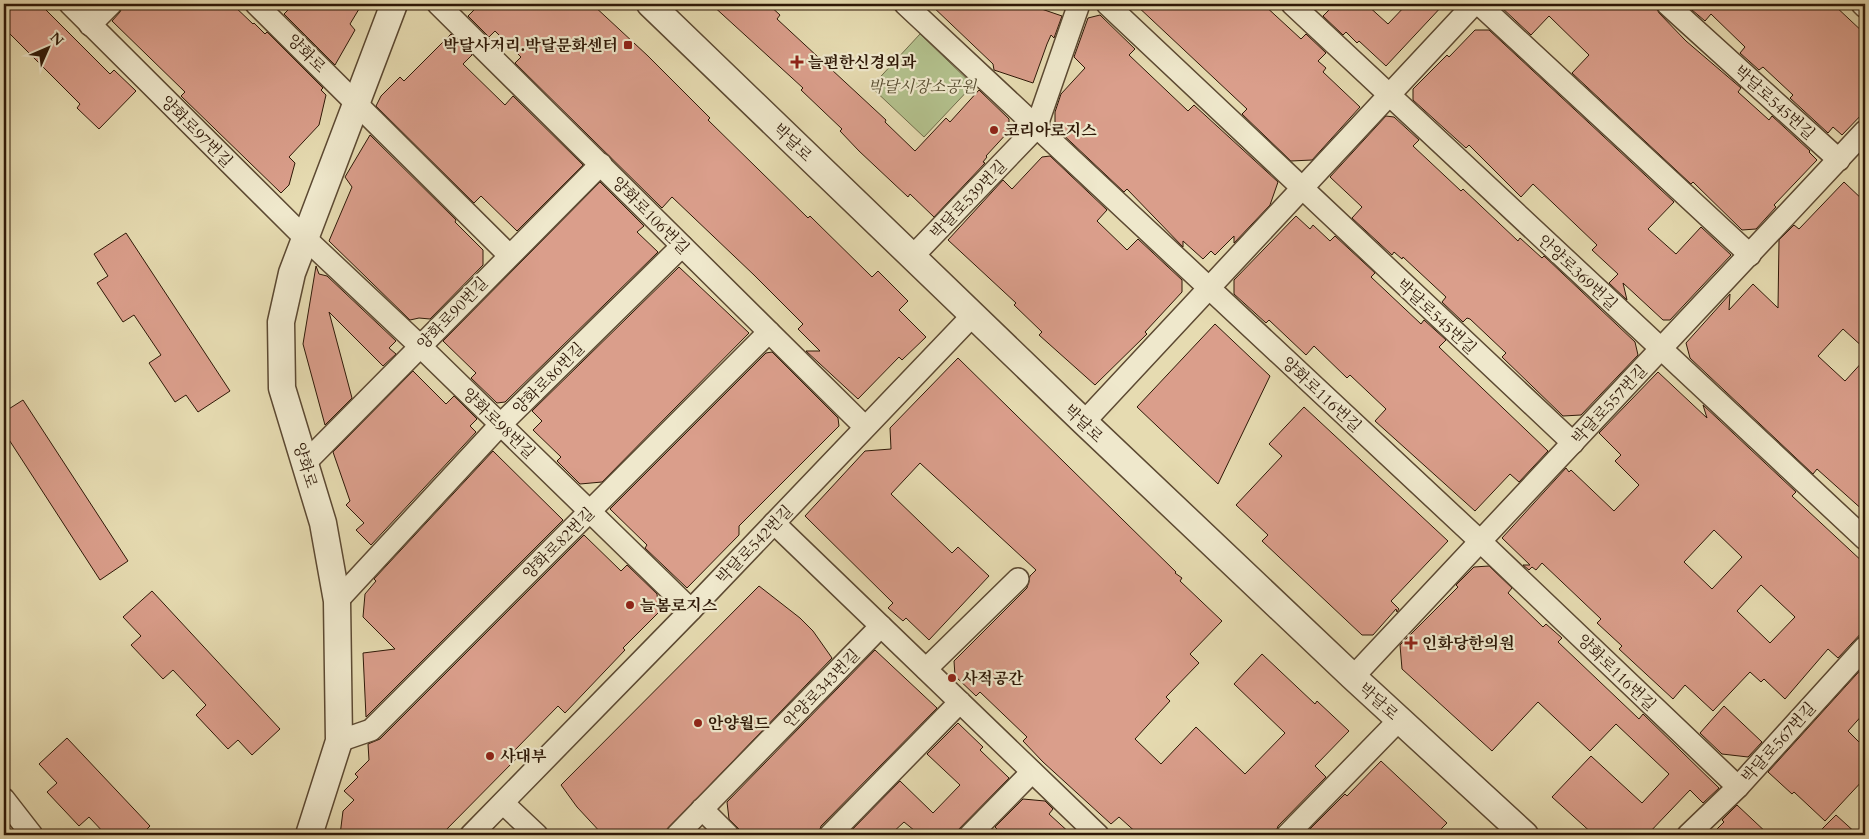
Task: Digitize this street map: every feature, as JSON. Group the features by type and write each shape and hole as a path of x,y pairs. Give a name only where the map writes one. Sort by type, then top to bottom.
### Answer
{"street":[{"name":"양화로97번길","path":"70,4 305,238"},
{"path":"90,25 111,4"},
{"name":"양화로","path":"256,4 509,256"},
{"name":"양화로","path":"310,835 338,741 337,601 323,523 282,388 281,322 292,273 394,4"},
{"name":"양화로106번길","path":"438,4 864,427"},
{"name":"박달로","path":"650,4 972,316 1352,677 1525,835"},
{"name":"양화로116번길","path":"905,4 1481,542 1738,786"},
{"name":"박달로539번길","path":"912,257 1036,128 1079,4"},
{"path":"1107,4 1301,189"},
{"name":"안양로369번길","path":"1292,4 1865,539"},
{"path":"1084,422 1474,4"},
{"path":"1479,4 1750,255"},
{"name":"박달로545번길","path":"1666,4 1839,160"},
{"path":"1862,4 1865,7"},
{"name":"박달로557번길","path":"1352,677 1481,542 1865,131"},
{"name":"양화로90번길","path":"305,463 601,164"},
{"name":"박달로545번길","path":"1301,189 1572,443"},
{"name":"양화로98번길","path":"305,238 501,424 691,610"},
{"name":"양화로86번길","path":"337,601 501,424 682,246"},
{"name":"박달로542번길","path":"470,835 691,610 972,316"},
{"name":"양화로82번길","path":"338,741 371,730 769,332"},
{"path":"774,523 1098,835"},
{"path":"926,669 1018,579"},
{"name":"안양로343번길","path":"676,835 881,626"},
{"name":"박달로567번길","path":"1688,835 1738,786 1865,647"},
{"path":"830,835 960,702"},
{"path":"1287,835 1400,720"},
{"path":"970,835 1032,772"},
{"path":"4,799 32,835"},
{"path":"503,803 537,835"},
{"path":"702,809 728,835"}],"green space":[{"name":"박달시장소공원","path":"920,34 973,85 924,137 871,87"}],"building":[{"path":"4,4 40,4 110,74 114,70 136,91 99,129 77,108 80,104 4,28"},
{"path":"123,4 232,4 265,34 267,32 323,88 321,90 326,95 319,125 289,157 295,163 289,185 281,193 181,96 185,92 112,21 120,12"},
{"path":"294,4 362,4 350,24 355,30 335,65 284,14"},
{"path":"480,4 592,4 648,56 710,118 708,120 808,218 810,216 872,277 878,271 908,301 899,310 926,337 902,360 899,357 858,399 806,351 820,351 798,329 803,324 754,275 672,197 662,208 515,63 521,57 495,31 489,37 468,16"},
{"path":"711,4 768,4 780,15 777,19 886,120 885,122 915,151 946,118 950,122 979,90 1009,119 1009,131 986,156 983,162 985,163 934,217 910,194 908,197 859,151 840,131 842,129 801,90 803,88"},
{"path":"930,4 1027,4 1062,16 1054,38 1051,35 1047,44 1033,83 994,70 993,64"},
{"path":"1135,4 1263,4 1301,39 1306,34 1326,53 1318,61 1326,68 1323,72 1360,107 1312,160 1291,161 1242,114 1247,109"},
{"path":"1335,4 1366,4 1388,24 1407,4 1444,4 1386,66 1359,41 1357,43 1346,32 1343,35 1323,16"},
{"path":"1500,4 1655,4 1659,13 1686,41 1741,88 1738,92 1769,120 1772,116 1810,151 1817,160 1774,205 1776,207 1756,229 1742,230 1693,182 1691,184 1572,73 1589,55 1549,16 1531,35"},
{"path":"1685,4 1833,4 1865,34 1865,111 1842,135 1833,127 1828,133 1790,98 1793,95 1763,67 1759,70 1740,53 1745,47 1711,14 1705,21"},
{"path":"1100,15 1135,49 1129,55 1188,111 1194,105 1278,182 1270,205 1234,243 1234,236 1215,255 1211,251 1203,259 1183,241 1183,247 1127,189 1124,192 1055,127 1055,112 1061,94 1085,68 1074,57 1088,18"},
{"path":"1475,30 1489,30 1674,202 1648,229 1676,254 1701,227 1731,255 1670,320 1663,320 1623,283 1627,300 1609,283 1618,274 1592,250 1597,245 1533,184 1521,197 1469,145 1466,148 1413,100 1413,89 1447,55 1449,57"},
{"path":"451,34 472,55 463,64 505,105 513,96 583,165 517,231 481,196 474,203 376,106 381,96 400,77 404,81"},
{"path":"1386,116 1394,117 1419,140 1413,146 1461,191 1463,189 1518,241 1520,238 1542,258 1544,256 1635,342 1638,355 1581,415 1563,416 1502,357 1506,353 1470,319 1467,318 1463,322 1442,302 1446,297 1403,257 1402,259 1394,252 1392,255 1352,218 1362,207 1330,177"},
{"path":"370,135 456,220 455,222 483,250 483,265 430,319 419,318 410,320 329,241 352,187 345,177"},
{"path":"1050,156 1107,210 1097,221 1127,250 1138,239 1182,280 1182,292 1145,332 1147,334 1095,385 1039,335 1042,332 1014,305 1016,303 948,240 1003,180 1012,189 1042,157"},
{"path":"600,182 644,226 637,232 658,252 505,402 497,403 471,378 476,373 443,341"},
{"path":"1844,182 1865,202 1865,349 1843,329 1818,356 1845,381 1865,359 1865,512 1817,469 1813,474 1690,358 1686,343 1730,294 1729,310 1753,284 1778,308 1779,240 1794,225 1799,229"},
{"path":"1296,216 1310,229 1313,225 1330,241 1335,236 1375,273 1371,277 1421,324 1424,320 1446,340 1439,347 1548,451 1519,482 1510,474 1475,511 1375,421 1386,409 1350,375 1347,378 1314,346 1306,355 1269,320 1266,323 1234,294 1234,280"},
{"path":"126,233 230,391 198,412 186,395 175,402 149,363 161,355 134,315 123,322 97,283 108,276 94,254"},
{"path":"316,266 319,274 327,276 396,341 389,348 396,354 383,366 329,312 352,398 325,425 303,344"},
{"path":"679,267 749,333 602,482 580,484 557,461 561,457 533,430 542,421 532,411"},
{"path":"1215,324 1270,376 1218,484 1137,407"},
{"path":"772,352 838,418 839,426 739,526 739,535 687,588 645,548 647,545 610,509 766,353"},
{"path":"958,358 1176,572 1182,578 1180,581 1222,621 1190,654 1199,663 1166,697 1170,701 1135,739 1161,764 1196,727 1245,774 1285,733 1234,684 1262,654 1315,704 1317,701 1349,731 1315,766 1326,777 1278,826 1275,835 1139,835 1119,817 1111,824 1043,762 1023,741 1027,737 980,692 976,696 955,676 954,661 1027,588 1030,576 1036,570 920,463 891,494 952,553 958,547 989,576 929,640 906,618 903,621 888,608 893,603 805,516 865,451 891,449 890,428"},
{"path":"413,371 446,404 454,396 477,419 470,426 476,432 371,545 356,530 364,523 346,505 350,501 333,452"},
{"path":"1658,372 1707,418 1703,405 1796,492 1792,496 1865,564 1865,629 1838,658 1828,649 1785,699 1764,679 1761,682 1750,672 1713,711 1685,685 1673,699 1619,649 1622,646 1597,623 1601,619 1542,563 1536,570 1532,567 1529,570 1523,565 1530,565 1502,538 1566,468 1569,472 1571,470 1614,511 1639,485 1615,461 1621,455 1599,433","holes":["1714,530 1742,557 1712,589 1684,562","1761,585 1795,617 1770,643 1737,611"]},
{"path":"23,400 128,561 100,580 4,432 4,412"},
{"path":"1304,407 1448,541 1391,601 1399,609 1397,612 1396,609 1373,635 1362,635 1262,541 1268,535 1236,505 1282,456 1269,444"},
{"path":"493,451 563,520 366,717 363,653 395,649 363,617 365,594 376,581 374,579"},
{"path":"584,535 621,571 627,565 657,594 659,612 623,648 625,650 565,713 558,706 513,752 518,757 441,835 340,835 343,811 354,800 344,791 358,777 355,774 369,760 368,744 380,739"},
{"path":"1489,566 1512,588 1508,593 1543,627 1546,624 1562,638 1558,642 1639,719 1643,714 1719,788 1703,803 1690,790 1647,835 1594,835 1552,797 1591,756 1642,803 1669,774 1616,724 1590,751 1538,702 1492,751 1402,669 1400,645 1458,587 1456,585 1474,567"},
{"name":"안양월드","path":"759,586 800,618 813,631 832,658 662,835 603,835 577,807 561,785"},
{"path":"152,591 280,729 252,755 238,740 228,749 196,715 206,705 173,670 163,679 131,645 141,636 123,617"},
{"path":"875,650 937,708 821,826 818,835 745,835 729,819 727,802"},
{"path":"1865,665 1865,712 1848,731 1865,748 1865,778 1825,821 1794,792 1792,794 1768,772"},
{"path":"1724,706 1762,742 1748,757 1722,754 1700,733"},
{"path":"958,723 983,747 980,750 1009,778 953,835 920,835 904,822 890,835 847,835 900,781 933,813 960,785 927,754"},
{"path":"67,738 150,826 141,835 106,835 89,817 79,826 47,792 57,783 39,764"},
{"path":"1381,761 1447,823 1435,835 1304,835 1345,794 1347,796"},
{"path":"1023,799 1045,801 1053,809 1049,814 1072,835 1003,835 995,827"},
{"path":"1737,805 1769,835 1711,835 1724,822 1722,820"},
{"path":"1836,815 1858,835 1816,835"}],"place":[{"name":"박달사거리.박달문화센터","path":"628,45"},
{"name":"늘편한신경외과","path":"797,62"},
{"name":"코리아로지스","path":"994,130"},
{"name":"늘봄로지스","path":"630,605"},
{"name":"인화당한의원","path":"1411,643"},
{"name":"사적공간","path":"952,678"},
{"name":"안양월드","path":"698,723"},
{"name":"사대부","path":"490,756"}]}
